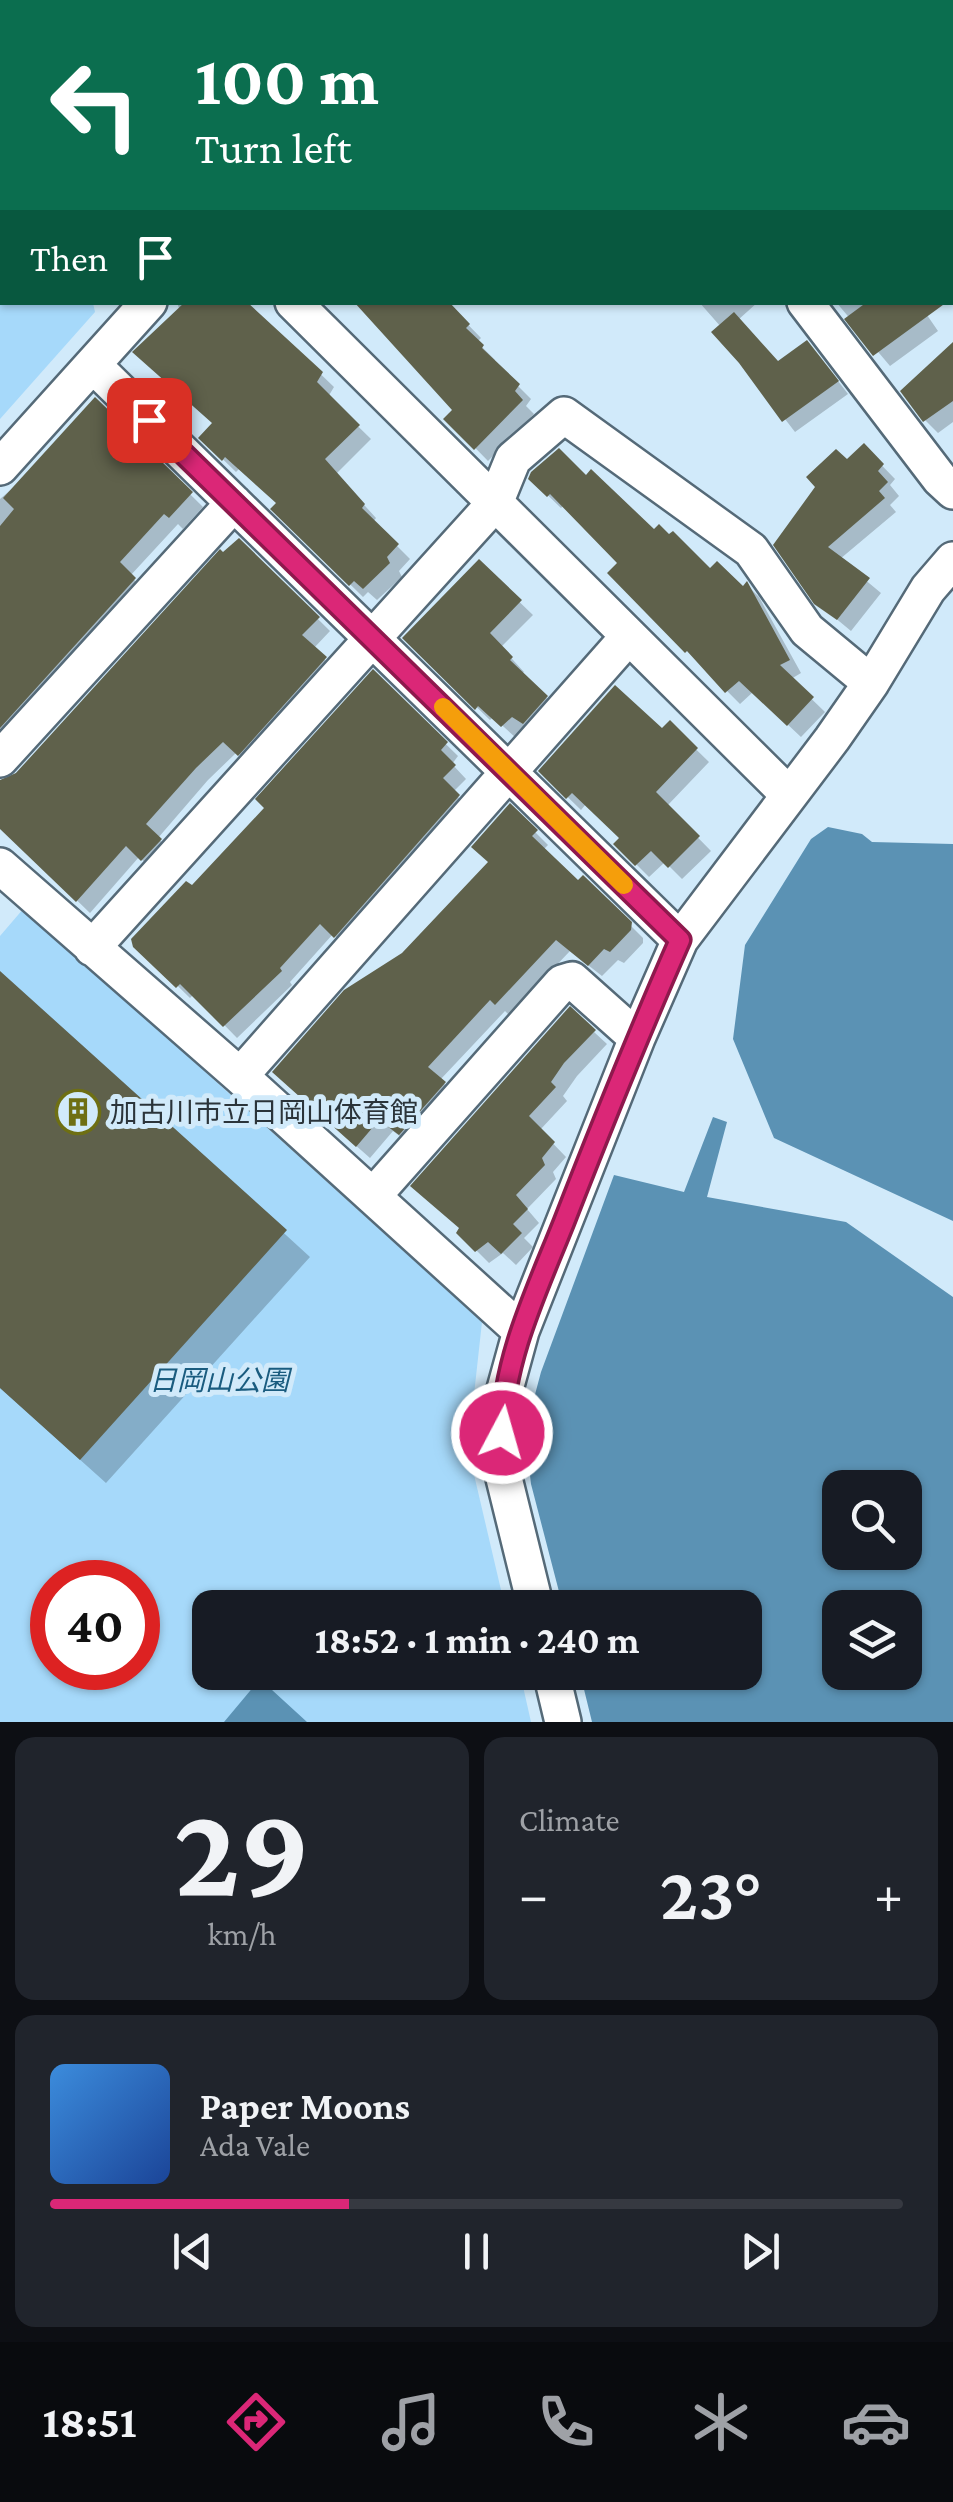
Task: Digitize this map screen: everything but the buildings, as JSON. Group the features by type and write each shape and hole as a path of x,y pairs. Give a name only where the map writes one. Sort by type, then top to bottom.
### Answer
{"street":[{"path":"0,467 146,305"},
{"path":"296,305 789,795"},
{"path":"807,305 953,491"},
{"path":"93,365 680,940"},
{"path":"92,948 496,503 513,458 564,415 752,550 808,630 871,683"},
{"path":"0,759 234,503"},
{"path":"532,1590 502,1466 502,1400 521,1330 637,1038 680,940 871,683 928,589 953,560"},
{"path":"240,1076 629,636"},
{"path":"6,884 92,948 240,1076 521,1330"},
{"path":"373,1196 562,983 572,980 637,1038"},
{"path":"556,1690 563,1722"}],"green space":[{"path":"0,305 93,305 95,312 0,419"},
{"name":"日岡山公園","path":"24,908 482,1322 468,1449 501,1590 192,1590 192,1690 524,1690 531,1722 0,1722 0,936"}],"shaded area":[{"path":"828,827 862,834 872,842 953,844 953,1221 774,1138 733,1039 745,945 811,839"},
{"path":"713,1117 727,1122 707,1197 846,1222 953,1297 953,1722 592,1722 584,1690 762,1690 762,1590 559,1590 531,1484 525,1432 541,1372 614,1175 684,1192"},
{"path":"251,1690 272,1690 307,1722 224,1722"}],"slow traffic":[{"path":"443,707 624,885"}],"place":[{"name":"加古川市立日岡山体育館","path":"78,1112"}],"route":[{"path":"149,420 680,940 521,1330 502,1400 502,1433"}]}
